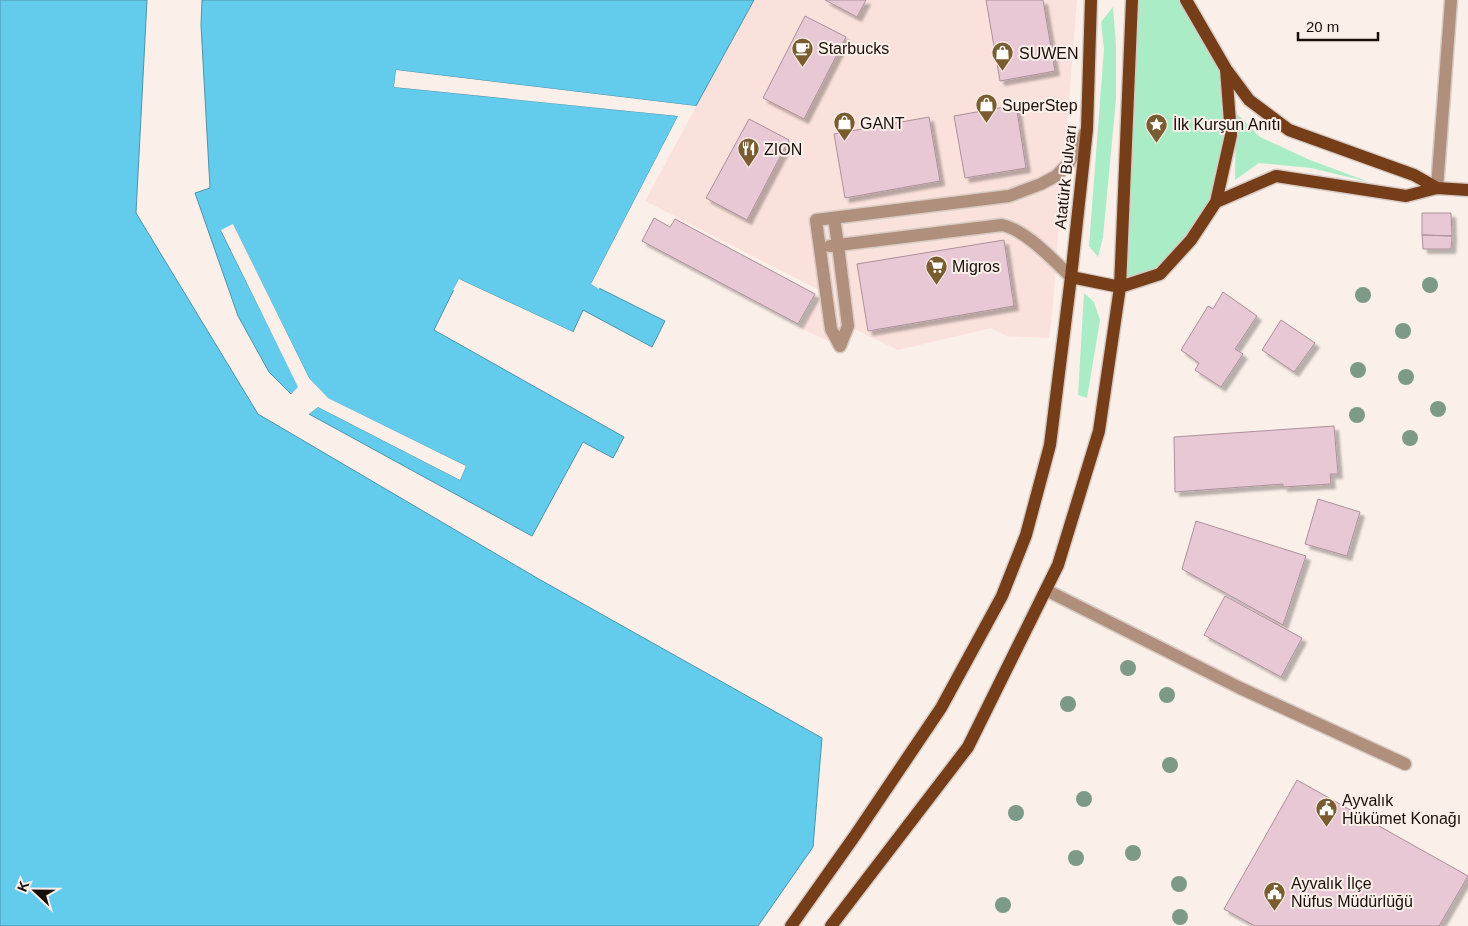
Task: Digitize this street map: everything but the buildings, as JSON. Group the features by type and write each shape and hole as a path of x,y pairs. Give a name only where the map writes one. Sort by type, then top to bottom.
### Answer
{"main road":[{"name":"Atatürk Bulvarı","path":"791,926 941,708 1002,596 1026,535 1050,445 1071,277 1087,129 1091,0"},
{"path":"831,926 968,747 1058,565 1099,431 1120,287 1132,0"},
{"path":"1186,0 1226,70 1249,100 1289,130 1414,175 1437,188"},
{"path":"1071,277 1120,287 1160,274 1190,240 1216,202 1231,135 1226,70"},
{"path":"1216,202 1276,176 1406,196 1437,188 1468,190"}],"street":[{"path":"1437,188 1451,0"},
{"path":"834,218 848,326 840,346 831,329 816,220 1009,196 1056,176 1069,163 1087,129"},
{"path":"820,248 1002,225 1009,226 1026,237 1071,277"},
{"path":"1046,590 1240,688 1405,764"}],"shaded area":[{"path":"754,0 1077,0 1049,338 1006,336 991,328 898,350 848,326 840,346 802,329 821,291 645,201"}],"green space":[{"path":"1132,0 1186,0 1226,69 1231,135 1216,202 1160,274 1120,287"},
{"path":"1113,7 1116,45 1116,99 1103,237 1098,257 1089,246 1104,49 1101,22"},
{"path":"1236,113 1260,137 1310,160 1369,182 1311,168 1259,163 1235,180"},
{"path":"1084,293 1094,302 1100,320 1087,398 1078,395"}],"water":[{"path":"0,0 147,0 136,213 258,414 537,578 822,738 813,847 758,926 0,926"},
{"path":"202,0 754,0 696,106 396,70 394,87 678,116 591,284 665,321 652,347 583,310 573,332 459,279 434,330 624,437 613,458 583,442 532,536 309,414 318,407 460,480 466,466 327,398 309,378 233,225 221,231 299,387 291,394 269,372 238,316 195,193 210,188 201,25"}],"pier":[{"path":"396,70 696,106 695,109 398,73 397,85 680,114 681,117 594,283 600,286 599,289 591,284 678,116 394,87"},
{"path":"233,224 309,378 328,398 466,466 460,480 318,407 309,414 307,412 319,404 459,477 463,468 326,400 307,379 232,228 224,232 301,386 293,396 291,394 298,387 221,230"},
{"path":"459,279 573,332 572,334 460,282 456,291 453,290"}],"place":[{"name":"Starbucks","path":"802,67"},
{"name":"SUWEN","path":"1003,72"},
{"name":"SuperStep","path":"986,124"},
{"name":"GANT","path":"844,142"},
{"name":"İlk Kurşun Anıtı","path":"1157,143"},
{"name":"ZION","path":"748,168"},
{"name":"Migros","path":"936,285"},
{"name":"Ayvalık Hükümet Konağı","path":"1326,828"},
{"name":"Ayvalık İlçe Nüfus Müdürlüğü","path":"1275,911"}]}
